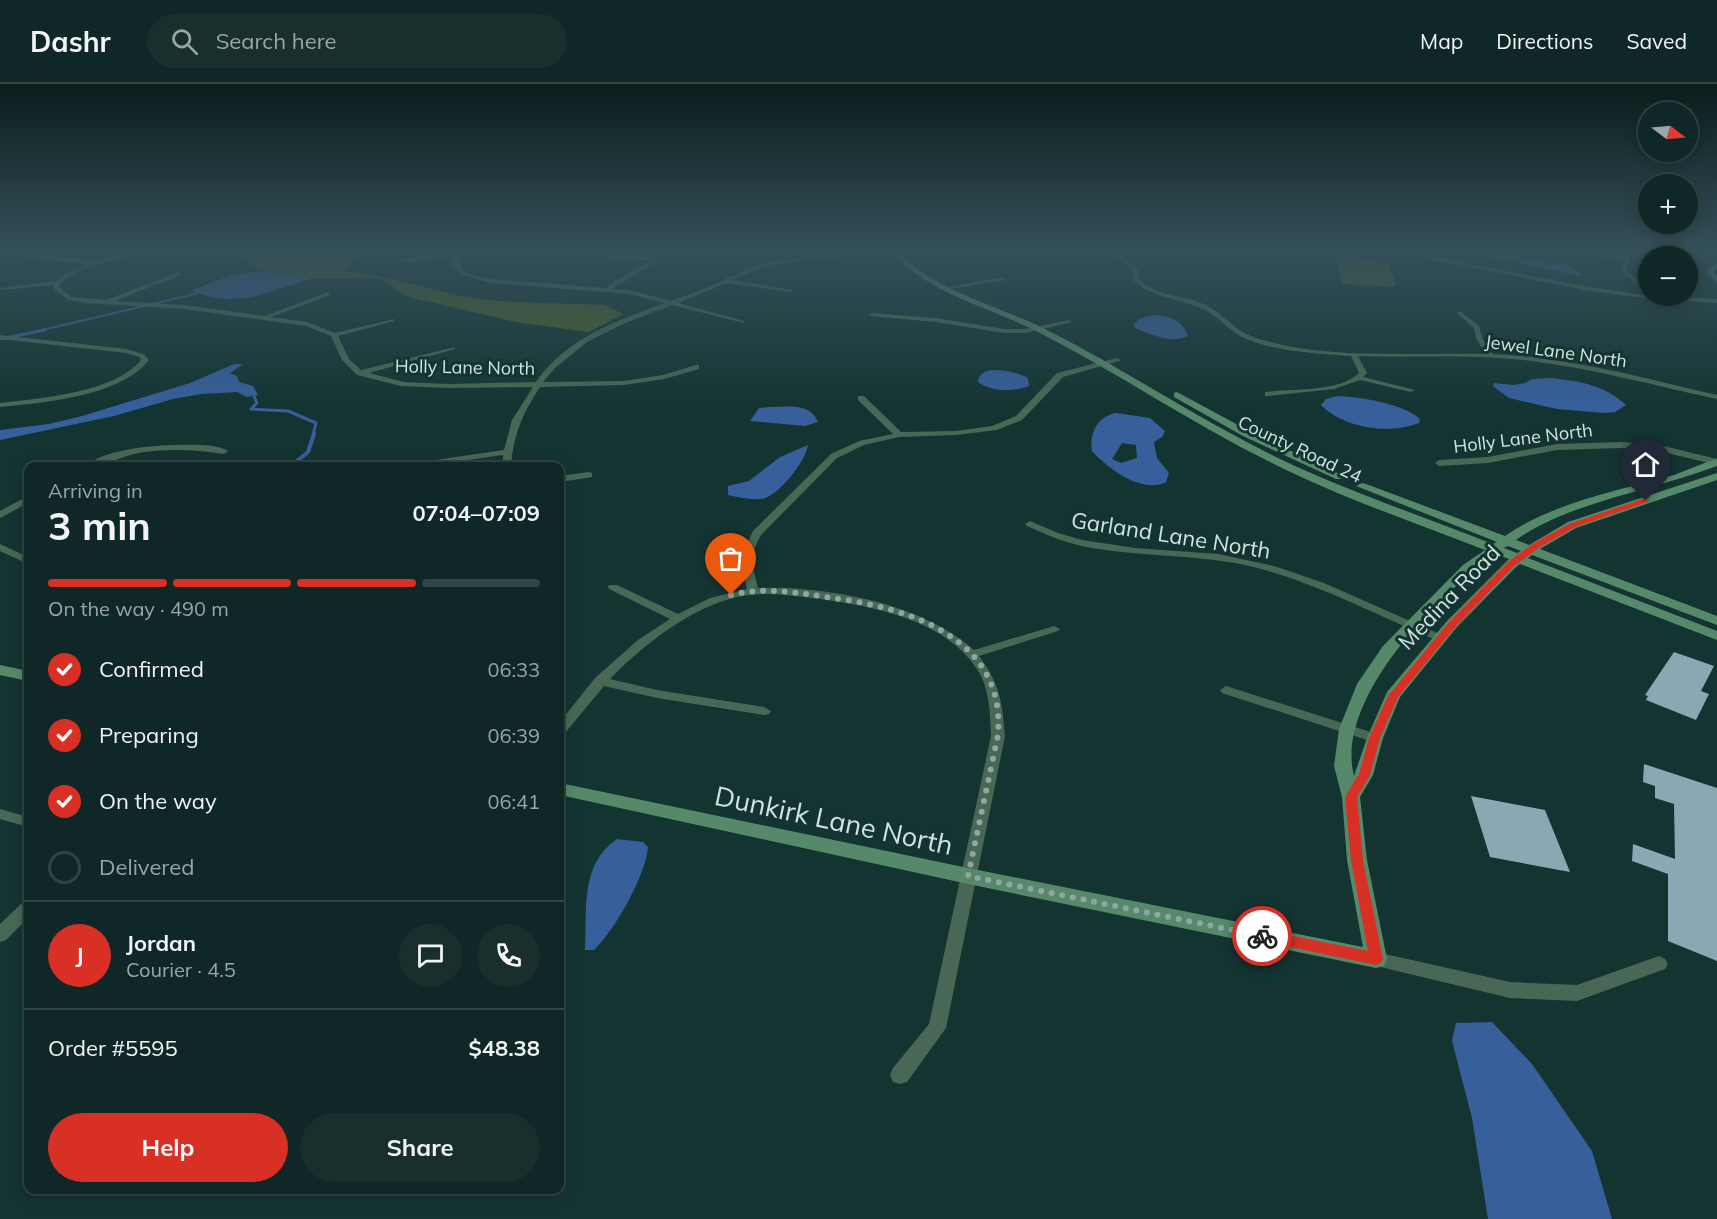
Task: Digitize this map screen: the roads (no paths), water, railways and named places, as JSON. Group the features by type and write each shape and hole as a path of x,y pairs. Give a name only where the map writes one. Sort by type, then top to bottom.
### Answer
{"street":[{"path":"98,302 184,307 307,324 334,335 392,320"},
{"path":"264,318 307,302"},
{"path":"507,462 512,428 519,412 550,368 575,348 634,316 672,302 742,322"},
{"name":"County Road 24","path":"980,302 1042,327"},
{"name":"County Road 24","path":"989,302 1111,362 1210,426 1274,460 1343,490 1717,621"},
{"name":"Jewel Lane North","path":"1188,302 1211,310 1231,328 1243,335 1275,344 1353,354 1489,355 1589,368 1717,397"},
{"path":"1460,313 1477,327 1479,338 1489,355"},
{"path":"872,315 936,320 1004,331 1069,322"},
{"path":"334,335 351,366 360,373 453,348"},
{"path":"0,337 127,351 143,356 145,360 144,364 130,374 90,390 52,399 0,405"},
{"path":"1268,394 1339,385 1359,378 1363,373 1353,354"},
{"path":"753,590 746,565 749,546 757,533 834,456 862,443 899,435 976,432 1008,424 1028,410 1060,375 1111,362"},
{"name":"Holly Lane North","path":"360,373 386,381 425,386 538,385 624,383 664,377 696,367"},
{"path":"1359,378 1411,390"},
{"path":"861,398 899,435"},
{"name":"Holly Lane North","path":"1439,463 1488,460 1557,447 1621,445 1655,447 1717,462"},
{"path":"99,462 119,454 158,447 175,446 224,451"},
{"path":"436,462 507,452"},
{"name":"Medina Road","path":"1376,959 1357,860 1351,797 1342,766 1347,729 1365,684 1388,649 1468,568 1522,530 1583,504 1688,474 1717,462"},
{"path":"564,479 589,476"},
{"name":"Medina Road","path":"1351,797 1364,775 1375,738 1393,696 1440,638 1486,588 1525,554 1572,525 1717,476"},
{"path":"0,515 24,501"},
{"name":"Garland Lane North","path":"1030,524 1051,536 1138,551 1216,557 1276,570 1440,638"},
{"path":"0,547 24,559"},
{"name":"County Road 24","path":"1525,554 1717,636"},
{"path":"613,587 679,619"},
{"path":"564,725 599,681 629,652 711,601 753,590 793,592 883,606 933,625 954,638 972,654 986,672 996,692 1000,713 998,735 937,1028 900,1075"},
{"path":"972,654 1054,630"},
{"path":"0,670 24,675"},
{"path":"599,681 657,694 764,711"},
{"path":"1226,690 1375,738"},
{"name":"Dunkirk Lane North","path":"564,790 968,876 1376,959 1510,990 1577,993 1659,964"},
{"path":"0,814 24,821"},
{"path":"0,934 24,912"}],"water":[{"path":"1153,315 1175,320 1188,336 1168,339 1135,328 1134,324 1139,319"},
{"path":"234,364 243,364 230,373 237,376 239,382 253,386 258,395 247,397 237,392 201,394 173,399 114,416 0,440 0,430 49,424 82,416 190,383"},
{"path":"991,370 1024,376 1028,378 1029,386 1003,390 990,388 978,382 982,374"},
{"path":"1551,378 1600,388 1626,405 1615,412 1605,413 1557,409 1509,398 1493,386 1494,383 1514,385 1532,379"},
{"path":"1337,396 1369,399 1392,405 1412,413 1420,419 1419,423 1407,427 1381,429 1354,424 1330,413 1321,405 1326,399"},
{"path":"759,408 804,408 810,411 818,422 805,426 750,421"},
{"path":"1116,413 1150,418 1165,431 1162,437 1154,442 1157,458 1169,473 1166,482 1147,485 1126,478 1092,451 1091,444 1096,426","holes":["1122,443 1136,445 1137,458 1121,463 1112,459"]},
{"path":"808,445 802,460 790,478 768,497 753,499 728,495 728,486 749,481 780,457"},
{"path":"617,839 643,842 648,847 646,859 636,887 620,916 594,950 585,950 586,903 591,874 605,849"},
{"path":"1492,1022 1532,1064 1592,1151 1612,1219 1488,1219 1472,1118 1452,1041 1456,1023"}],"waterway":[{"path":"38,331 161,302"},
{"path":"0,339 45,330"},
{"path":"254,396 257,403 251,409 288,411 316,423 313,435"},
{"path":"296,462 308,452 314,434"}]}
